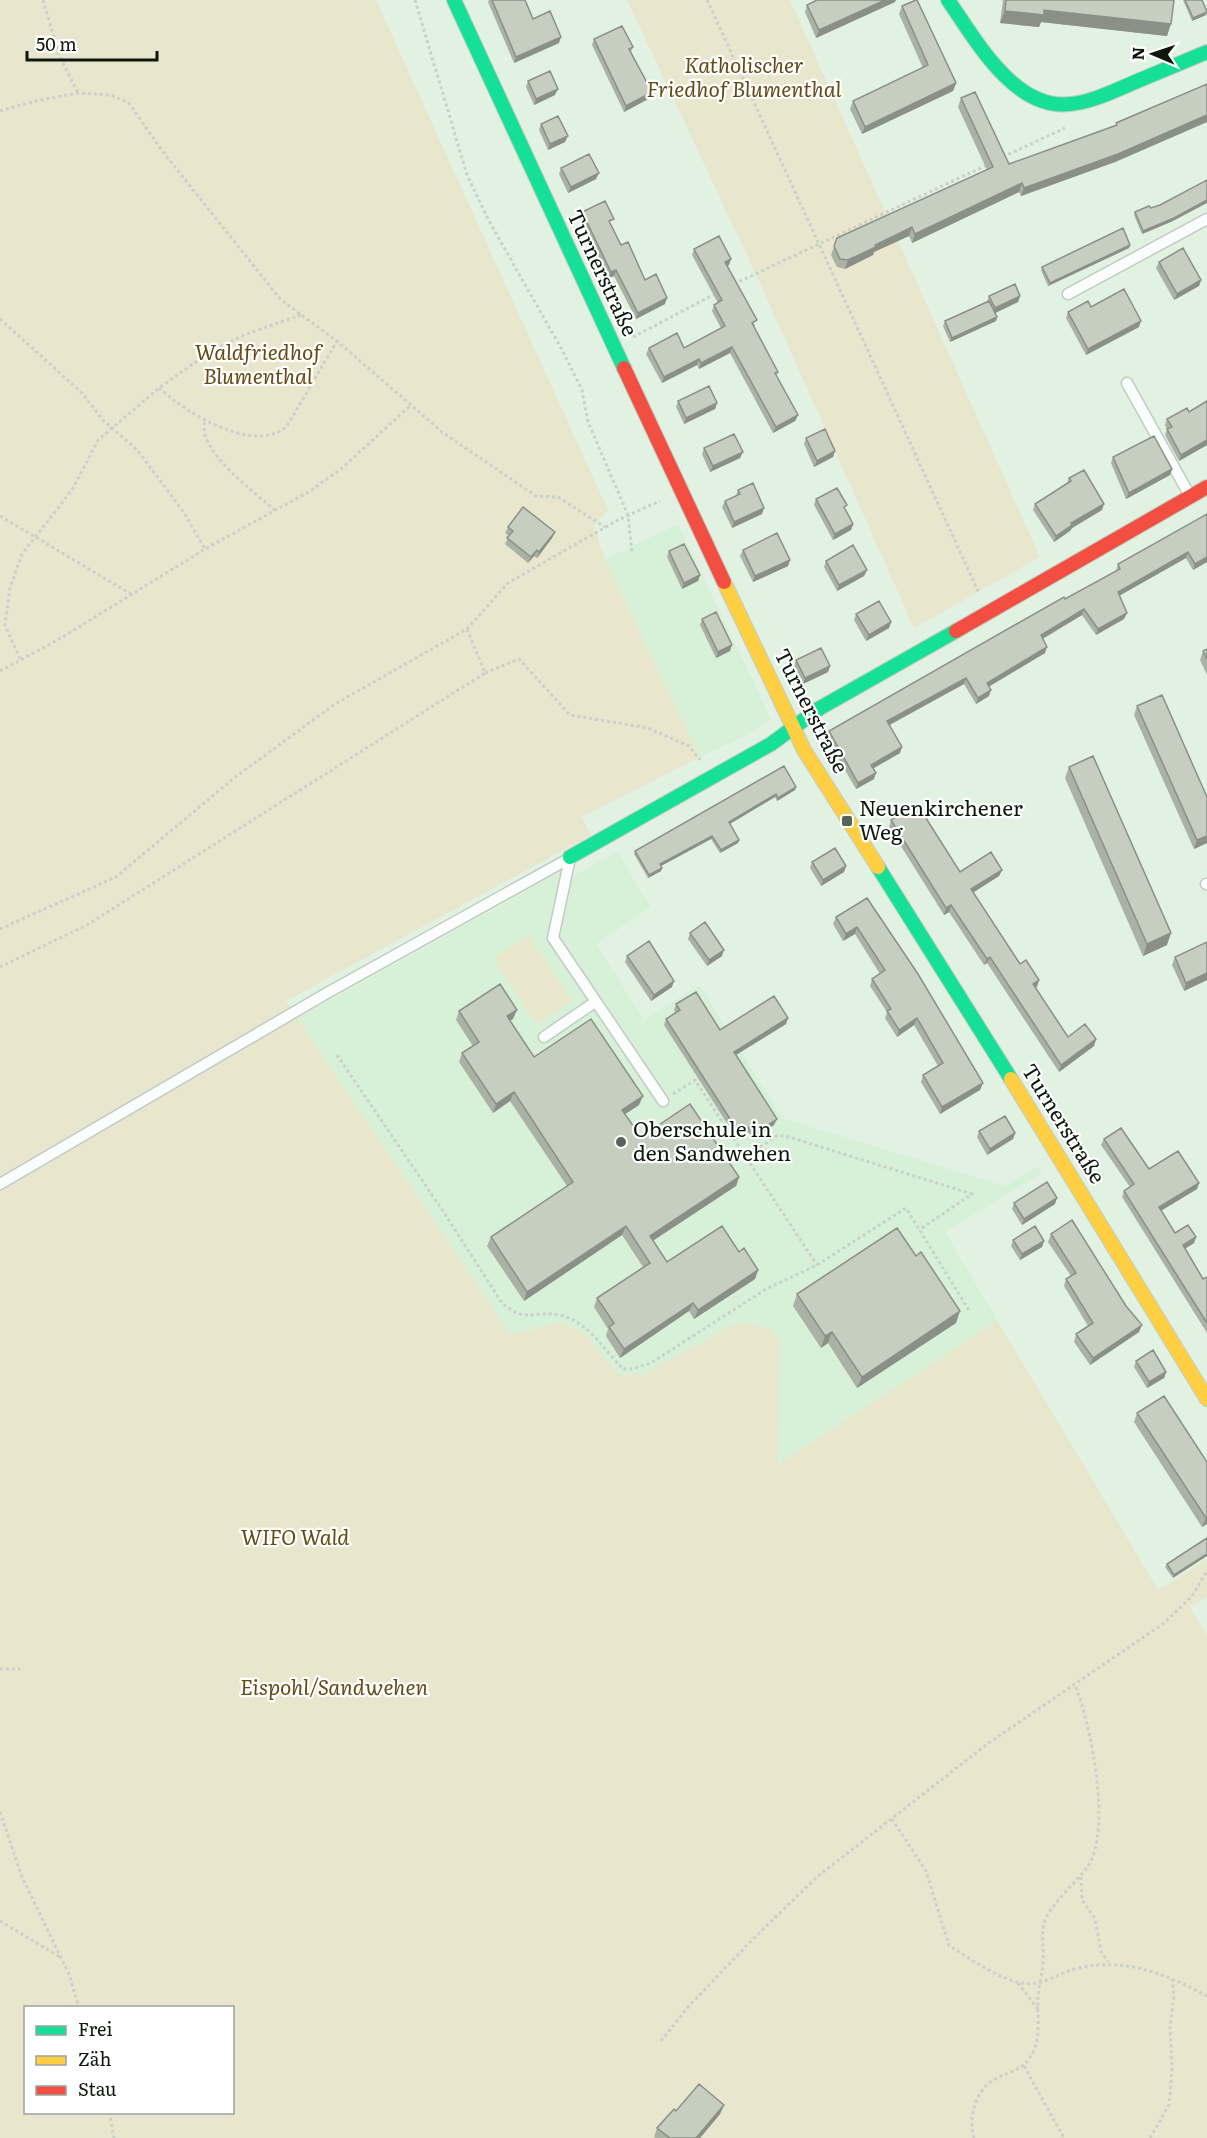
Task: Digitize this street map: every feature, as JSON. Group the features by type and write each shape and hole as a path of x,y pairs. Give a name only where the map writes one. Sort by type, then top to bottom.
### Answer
{"street":[{"name":"Turnerstraße","path":"454,0 793,729 848,821 1142,1289 1207,1399"},
{"path":"948,0 1018,90 1048,105 1071,106 1107,96 1205,57"},
{"path":"570,857 713,778 793,729 820,708 1207,487"}],"lane":[{"path":"1068,294 1207,219"},
{"path":"1127,383 1190,496"},
{"path":"0,1184 327,993 570,857"},
{"path":"570,857 553,938 663,1101"},
{"path":"544,1037 596,1002"}],"path":[{"path":"43,0 59,55 78,93"},
{"path":"415,0 467,175 489,221 561,348 582,390 588,422 628,514 632,553"},
{"path":"708,0 988,612"},
{"path":"0,111 35,101 78,93 110,95 128,102 163,152 281,300 337,341 442,432 536,496 558,497 605,527"},
{"path":"1001,158 1065,128 1071,106"},
{"path":"734,285 990,163"},
{"path":"614,348 724,290"},
{"path":"20,659 5,625 10,588 22,554 72,489 98,440 111,426 127,418 159,388 211,351 244,335 301,315"},
{"path":"0,320 82,393 111,426 138,451 183,511 205,549"},
{"path":"159,388 171,400 206,421 238,432 266,436 278,434 287,426 337,341"},
{"path":"0,671 69,633 205,549 310,490 341,469 411,405"},
{"path":"206,421 203,429 205,439 218,456 275,510"},
{"path":"0,929 116,878 234,778 335,704 467,629 508,583 628,514 681,492"},
{"path":"0,516 131,594"},
{"path":"467,629 485,673"},
{"path":"0,967 87,926 485,673 519,659 570,715 648,728 690,746 713,778"},
{"path":"337,1055 443,1211 502,1303 514,1314 526,1317 558,1315 578,1322 594,1335 623,1369 651,1364 766,1289 817,1265 906,1208 970,1312"},
{"path":"663,1101 695,1080 817,1265"},
{"path":"745,1157 778,1135 972,1194 919,1230"},
{"path":"661,2041 689,2006 818,1876 987,1745 1164,1623 1192,1596 1207,1571"},
{"path":"0,1670 20,1669"},
{"path":"974,2138 971,2129 972,2112 982,2092 991,2081 1024,2066 1034,2050 1044,1959 1041,1939 1045,1919 1081,1875 1098,1848 1100,1826 1095,1766 1083,1705 1075,1685"},
{"path":"0,1812 22,1877 62,1958 79,2006"},
{"path":"892,1819 926,1871 949,1946 1017,1982 1028,1992 1039,2010"},
{"path":"1081,1875 1082,1900 1095,1919 1101,1951 1109,1963"},
{"path":"0,1921 62,1958"},
{"path":"1017,1982 1040,1983 1075,1969 1109,1963 1145,1969 1207,1996"},
{"path":"1150,2138 1169,2105 1172,2071 1170,2026 1174,1995 1172,1979"},
{"path":"1024,2066 1064,2138"},
{"path":"109,2114 114,2138"}],"shaded area":[{"path":"678,524 771,719 745,736 700,757 605,559"},
{"name":"Oberschule in den Sandwehen","path":"617,852 651,907 596,944 644,1020 700,985 782,1118 1005,1186 1038,1166 1042,1173 945,1232 997,1320 777,1466 780,1344 629,1376 618,1375 583,1332 538,1327 510,1335 298,1018 562,871 575,875"}],"green space":[{"path":"0,0 376,0 608,510 594,526 605,559 700,757 581,817 591,835 286,1001 510,1334 560,1323 583,1332 619,1375 644,1374 738,1322 772,1329 780,1344 778,1465 997,1320 1158,1590 1207,1559 1207,1597 1190,1607 1207,1635 1207,2138 0,2138"},
{"name":"Katholischer Friedhof Blumenthal","path":"627,0 790,0 1040,557 914,628 760,283"},
{"path":"528,935 572,1001 536,1024 493,959"}],"building":[{"path":"492,0 525,0 533,19 550,11 561,37 516,57"},
{"path":"817,0 885,0 819,30 807,5"},
{"path":"917,0 956,83 865,127 853,101 928,65 902,6"},
{"path":"1006,0 1174,0 1171,24 1044,10 1044,15 1005,11"},
{"path":"1185,0 1202,0 1207,12 1193,18"},
{"path":"622,26 633,47 629,49 652,92 626,106 594,39"},
{"path":"550,71 558,89 536,99 528,81"},
{"path":"1207,84 1207,115 1118,154 1024,188 1022,183 915,234 912,227 848,260 840,259 834,246 837,238 993,167 961,98 975,92 1009,164 1117,125 1116,123"},
{"path":"558,116 568,136 550,144 541,124"},
{"path":"589,154 599,173 571,187 561,168"},
{"path":"1207,180 1207,200 1174,218 1143,231 1135,212 1149,206 1151,208 1160,205"},
{"path":"605,201 614,219 609,221 621,245 628,242 645,280 656,274 667,298 638,313 616,270 611,272 582,212"},
{"path":"1123,228 1130,245 1050,283 1042,267"},
{"path":"719,236 731,259 725,262 757,320 752,323 798,415 776,427 732,347 701,363 699,359 664,377 649,348 677,333 684,348 725,326 714,305 722,300 694,249"},
{"path":"1183,248 1201,280 1177,294 1159,262"},
{"path":"1015,284 1020,296 995,308 989,296"},
{"path":"1124,289 1141,321 1088,349 1068,312 1088,301 1091,307"},
{"path":"989,301 997,317 952,338 945,321"},
{"path":"709,386 717,403 686,418 678,401"},
{"path":"1207,401 1207,440 1181,455 1167,429 1172,427 1167,419 1187,408 1189,412"},
{"path":"825,429 835,451 817,461 806,438"},
{"path":"734,434 743,452 713,466 704,448"},
{"path":"1154,436 1172,469 1129,493 1113,457"},
{"path":"1084,470 1104,504 1071,523 1072,525 1056,536 1035,504 1071,481 1069,478"},
{"path":"753,483 764,508 734,522 725,501 740,494 738,490"},
{"path":"837,488 847,505 844,507 853,524 835,534 816,499"},
{"path":"523,507 555,532 539,552 537,550 531,557 507,538 513,531 508,527"},
{"path":"1207,514 1207,557 1195,564 1188,552 1118,592 1127,613 1098,629 1084,609 1041,635 1047,647 987,683 991,690 978,698 966,678 887,721 902,747 871,765 876,773 858,783 829,731 1064,597 1065,599 1120,569 1118,564"},
{"path":"777,533 790,560 755,576 743,550"},
{"path":"684,544 700,575 684,583 669,551"},
{"path":"853,545 867,570 839,585 826,561"},
{"path":"879,601 891,622 869,635 856,614"},
{"path":"716,612 732,645 718,652 702,619"},
{"path":"821,648 830,666 805,678 796,660"},
{"path":"1162,695 1207,797 1207,836 1197,840 1137,706"},
{"path":"1093,756 1171,933 1147,944 1069,767"},
{"path":"784,766 796,787 778,798 776,794 729,822 739,840 721,850 712,836 660,864 662,868 649,875 635,851"},
{"path":"917,804 960,872 991,852 1002,870 971,889 1020,964 1026,960 1039,980 1033,984 1068,1037 1085,1024 1096,1039 1061,1065 990,957 987,959 951,905 946,908 891,820"},
{"path":"835,848 846,866 823,880 812,862"},
{"path":"867,898 918,974 983,1083 942,1107 923,1075 943,1063 917,1018 899,1030 887,1011 891,1009 872,979 885,970 857,927 846,934 836,917"},
{"path":"705,922 724,950 709,960 690,933"},
{"path":"649,941 674,981 654,995 627,956"},
{"path":"1207,942 1207,973 1186,983 1175,957"},
{"path":"500,984 517,1010 507,1016 534,1057 591,1019 643,1096 622,1110 641,1137 690,1104 739,1177 650,1236 667,1262 722,1226 739,1252 744,1248 758,1270 698,1310 693,1303 624,1349 609,1327 614,1323 597,1298 650,1263 626,1226 527,1292 491,1237 573,1182 514,1092 496,1104 462,1053 479,1042 459,1011"},
{"path":"696,992 720,1030 774,996 788,1018 734,1052 777,1119 756,1133 751,1126 739,1133 666,1019 680,1010 676,1004"},
{"path":"1005,1116 1015,1133 990,1149 979,1131"},
{"path":"1121,1128 1149,1169 1178,1151 1199,1183 1159,1207 1175,1233 1188,1225 1196,1237 1183,1245 1203,1279 1207,1277 1207,1323 1124,1191 1134,1184 1104,1139"},
{"path":"1047,1182 1057,1198 1024,1219 1014,1203"},
{"path":"1072,1220 1126,1306 1142,1325 1093,1358 1076,1334 1093,1323 1066,1279 1076,1273 1051,1234"},
{"path":"1035,1226 1044,1241 1022,1254 1013,1240"},
{"path":"897,1228 916,1256 921,1252 960,1311 862,1377 832,1332 825,1336 797,1294"},
{"path":"1153,1350 1166,1372 1149,1382 1136,1361"},
{"path":"1164,1396 1207,1462 1207,1518 1137,1413"},
{"path":"1207,1538 1207,1554 1174,1575 1167,1564"},
{"path":"699,2084 724,2105 696,2138 670,2138 657,2128 674,2109 676,2111"}],"traffic: fast":[{"path":"454,0 624,368"},
{"path":"948,0 982,50 1006,77 1022,91 1053,104 1084,102 1100,97 1207,52"},
{"path":"570,857 771,744 820,708 956,631"},
{"path":"878,867 1011,1079"}],"traffic: slow":[{"path":"724,582 804,750 878,867"},
{"path":"1011,1079 1207,1399"}],"traffic: jam":[{"path":"624,368 724,582"},
{"path":"956,631 1207,487"}],"place":[{"name":"Neuenkirchener Weg","path":"847,821"},
{"name":"Oberschule in den Sandwehen","path":"621,1142"}],"park label":[{"name":"Waldfriedhof Blumenthal","path":"258,365"},
{"name":"WIFO Wald","path":"295,1538"},
{"name":"Eispohl/Sandwehen","path":"334,1688"}]}
